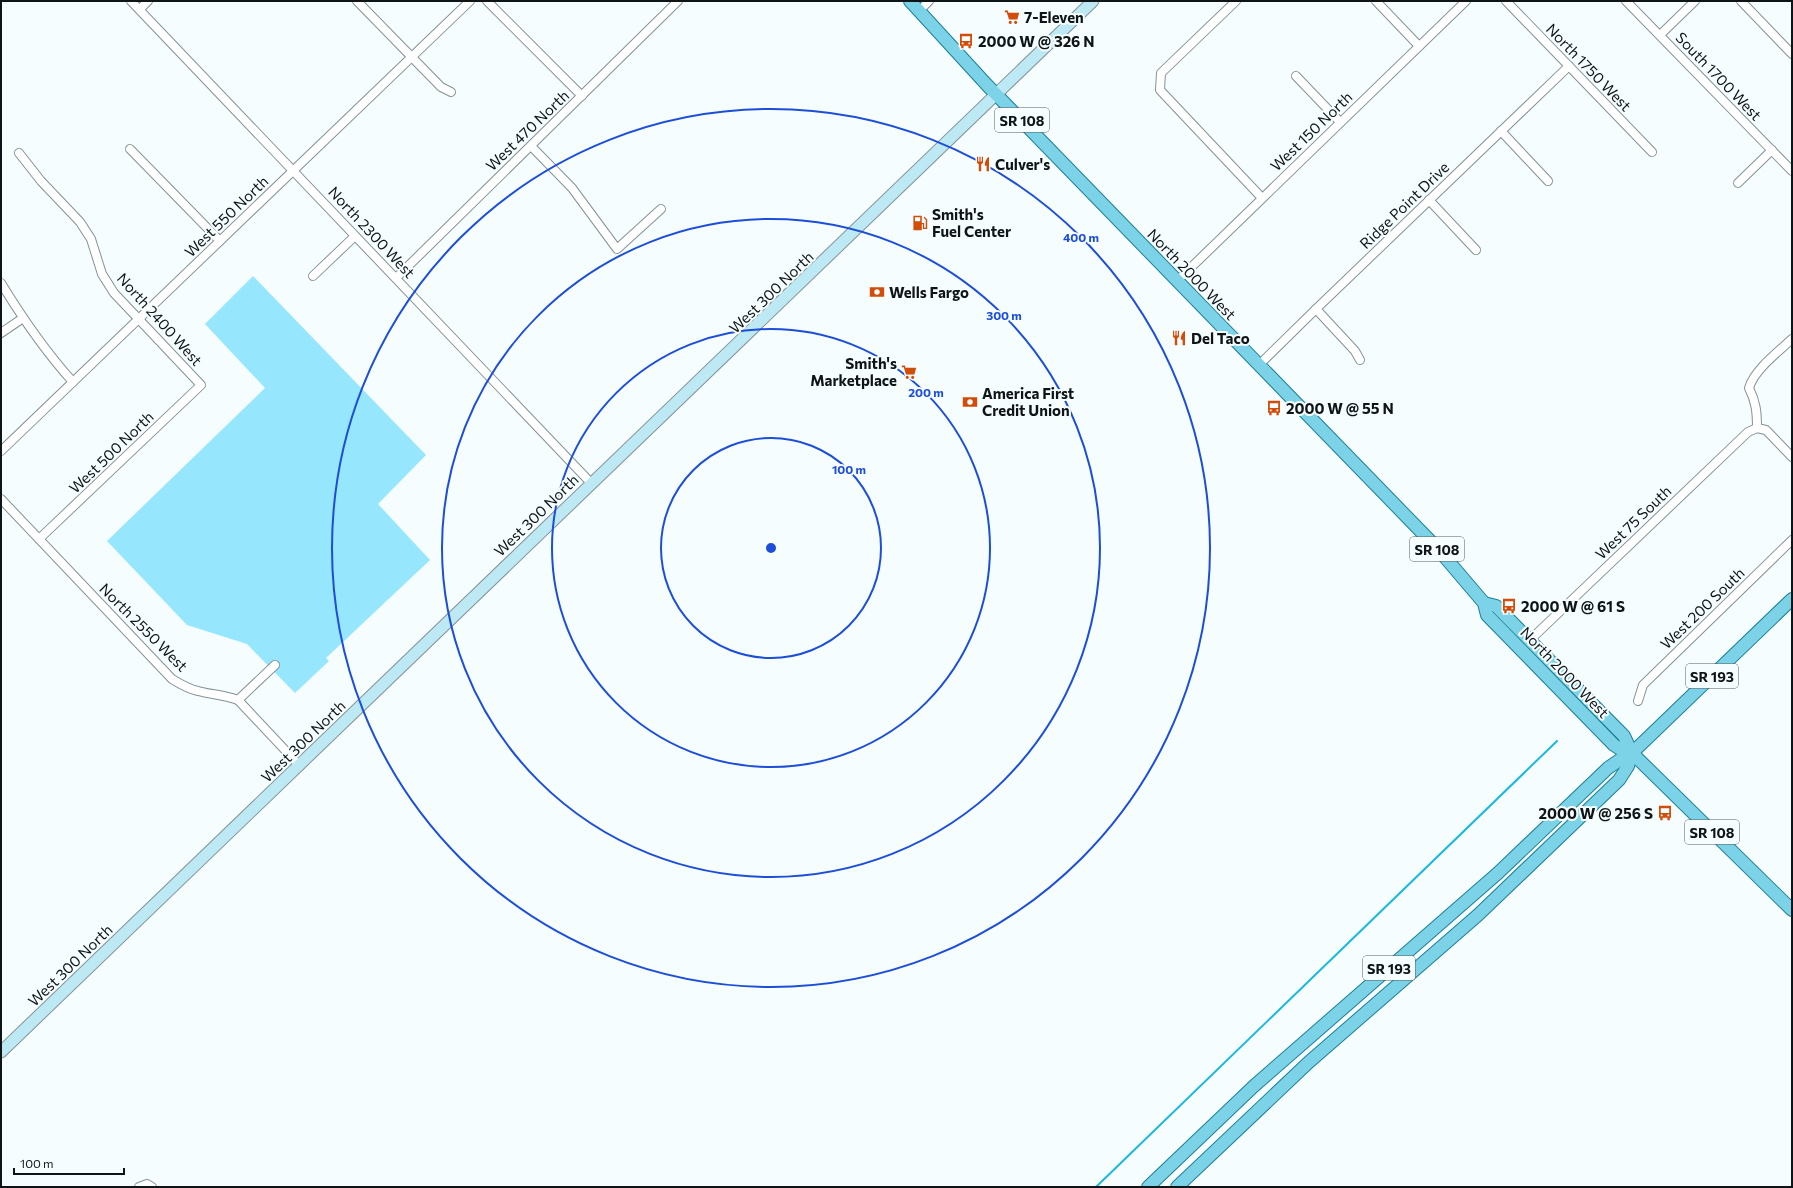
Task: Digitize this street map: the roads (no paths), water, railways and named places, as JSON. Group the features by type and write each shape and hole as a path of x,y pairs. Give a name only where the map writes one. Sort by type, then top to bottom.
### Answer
{"main road":[{"name":"North 2000 West","path":"910,1 997,94 1177,281 1438,549 1484,603 1487,614 1614,745 1620,749 1632,753"},
{"name":"West 300 North","path":"1,1052 300,766 591,483 769,314 1093,1"},
{"name":"SR 193","path":"1148,1187 1291,1052 1498,873 1608,768 1632,753 1792,599"},
{"name":"North 2000 West","path":"1484,603 1496,606 1624,736 1632,753 1792,910"},
{"name":"SR 193","path":"1177,1187 1309,1062 1478,915 1614,786 1628,766 1632,753"}],"street":[{"name":"North 2300 West","path":"132,1 591,483"},
{"path":"140,10 148,1"},
{"path":"357,1 441,87 451,92"},
{"name":"West 550 North","path":"1,451 470,1"},
{"path":"487,1 582,96"},
{"name":"West 470 North","path":"396,278 678,1"},
{"path":"919,11 929,1"},
{"path":"1236,1 1161,73 1160,90 1262,198"},
{"path":"1376,1 1419,46"},
{"name":"West 150 North","path":"1177,281 1466,1"},
{"name":"North 1750 West","path":"1506,1 1652,152"},
{"name":"South 1700 West","path":"1626,1 1792,171"},
{"path":"1660,35 1695,1"},
{"path":"1741,1 1792,54"},
{"name":"Ridge Point Drive","path":"1259,365 1569,66"},
{"path":"1296,76 1340,122"},
{"path":"1501,131 1548,181"},
{"path":"531,146 572,188 617,250 661,209"},
{"path":"130,149 220,242"},
{"path":"1738,183 1772,150"},
{"name":"North 2400 West","path":"19,153 41,181 80,222 91,239 102,274 114,294 201,385"},
{"path":"1429,200 1476,250"},
{"path":"313,276 355,236"},
{"path":"1,283 23,318 52,359 73,382"},
{"path":"1316,309 1355,351 1360,360"},
{"path":"1,333 23,318"},
{"path":"1792,339 1758,372 1751,381 1749,388 1755,399 1758,410 1757,428 1766,430 1792,457"},
{"name":"West 500 North","path":"39,539 201,385"},
{"name":"West 75 South","path":"1530,640 1748,432 1757,428"},
{"name":"North 2550 West","path":"1,499 172,679 185,687 199,692 225,695 238,700"},
{"name":"West 200 South","path":"1638,701 1643,686 1792,540"},
{"path":"275,665 238,700 300,766"}],"waterway":[{"path":"1096,1187 1557,741"}],"place":[{"name":"7-Eleven","path":"1012,17"},
{"name":"2000 W @ 326 N","path":"966,41"},
{"name":"Culver's","path":"983,164"},
{"name":"Smith's Fuel Center","path":"920,223"},
{"name":"Wells Fargo","path":"877,292"},
{"name":"Del Taco","path":"1179,338"},
{"name":"Smith's Marketplace","path":"909,372"},
{"name":"America First Credit Union","path":"970,402"},
{"name":"2000 W @ 55 N","path":"1274,408"},
{"name":"2000 W @ 61 S","path":"1509,606"},
{"name":"2000 W @ 256 S","path":"1665,813"}]}
